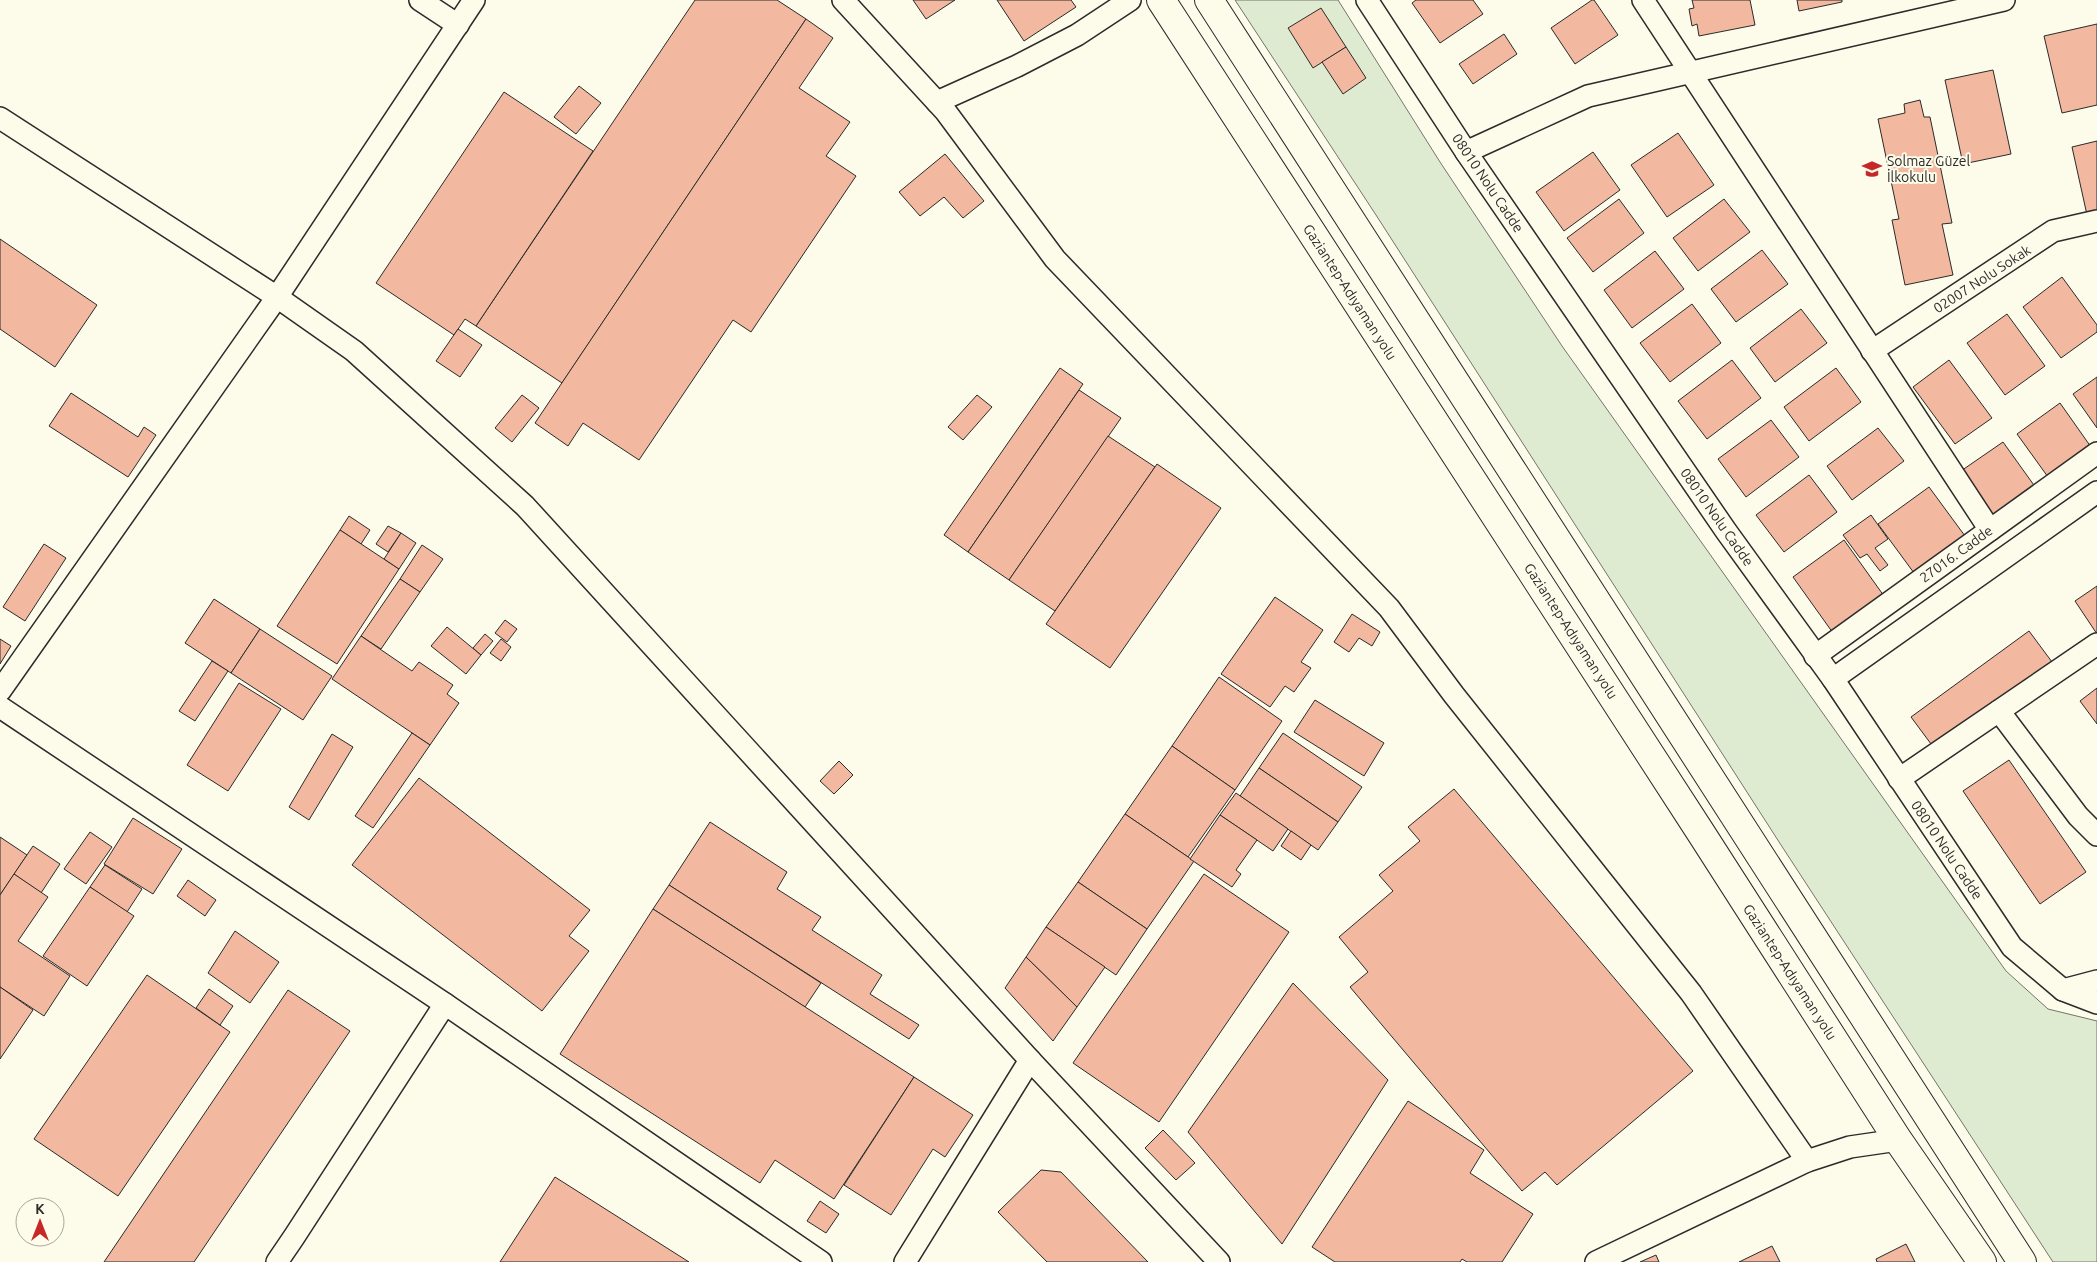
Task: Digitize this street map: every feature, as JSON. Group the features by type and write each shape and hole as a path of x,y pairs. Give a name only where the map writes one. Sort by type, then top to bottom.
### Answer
{"highway":[{"name":"Gaziantep-Adıyaman yolu","path":"1160,0 1702,833 1898,1140 1982,1262"},
{"path":"1209,0 2022,1262"},
{"path":"1932,1189 1962,1262"}],"street":[{"path":"420,0 458,25"},
{"path":"0,691 277,297 474,0"},
{"path":"843,0 937,102 1055,259 1389,608 1454,695 1691,993 1807,1162"},
{"path":"937,102 1077,36 1130,0"},
{"name":"08010 Nolu Cadde","path":"1366,0 1466,152 1726,531 1833,679 2012,947 2063,990 2097,1003"},
{"path":"1643,0 1990,530"},
{"path":"1466,152 1588,96 2004,0"},
{"path":"0,118 277,297 354,351 526,506 1030,1060 1219,1262"},
{"name":"02007 Nolu Sokak","path":"1872,350 2054,231 2097,222"},
{"name":"27016. Cadde","path":"1815,656 2097,454"},
{"path":"1833,679 2097,492"},
{"path":"1899,779 2097,644"},
{"path":"0,707 445,1004 821,1262"},
{"path":"1999,711 2078,816 2097,835"},
{"path":"2063,990 2097,981"},
{"path":"277,1262 445,1004"},
{"path":"905,1262 1030,1060"},
{"path":"1596,1262 1807,1162 1850,1147 1898,1140"}],"green space":[{"path":"1235,0 1338,0 1440,162 1562,346 2006,971 2048,1009 2097,1021 2097,1262 2053,1262"}],"building":[{"path":"695,0 777,0 806,19 562,383 476,326"},
{"path":"913,0 955,0 926,19"},
{"path":"997,0 1071,0 1076,7 1024,41"},
{"path":"1416,0 1473,0 1483,14 1440,43 1412,3"},
{"path":"1594,0 1618,35 1575,64 1551,28"},
{"path":"1692,0 1750,0 1755,25 1699,36 1697,24 1692,26 1689,9 1694,8"},
{"path":"1797,0 1842,0 1842,2 1799,11"},
{"path":"1321,8 1346,47 1313,68 1288,28"},
{"path":"806,19 833,38 799,88 850,122 826,156 856,176 751,332 733,320 639,460 583,423 568,446 535,423"},
{"path":"2097,24 2097,105 2062,113 2044,36"},
{"path":"1504,34 1517,54 1473,84 1459,64"},
{"path":"1346,47 1366,78 1343,94 1322,62"},
{"path":"1993,70 2011,154 1963,164 1945,80"},
{"path":"579,86 601,103 576,134 554,117"},
{"path":"504,92 593,151 476,326 465,319 454,335 376,283"},
{"path":"1920,100 1924,117 1930,117 1952,223 1942,224 1953,275 1905,285 1892,220 1899,219 1878,119 1905,113 1904,104"},
{"path":"1678,133 1714,185 1667,217 1631,165"},
{"path":"2097,141 2097,212 2087,215 2072,147"},
{"path":"1593,152 1620,190 1564,231 1536,192"},
{"path":"945,154 984,201 963,218 944,197 920,216 899,192"},
{"path":"1619,199 1644,233 1593,272 1567,238"},
{"path":"1724,199 1750,232 1698,271 1673,238"},
{"path":"0,239 97,305 55,367 0,329"},
{"path":"1762,250 1788,284 1736,322 1711,289"},
{"path":"1655,251 1684,289 1632,328 1604,290"},
{"path":"2062,277 2097,325 2097,332 2061,358 2023,307"},
{"path":"1692,304 1721,343 1670,382 1640,343"},
{"path":"1801,309 1827,343 1775,382 1750,348"},
{"path":"2007,314 2045,366 2005,395 1967,343"},
{"path":"458,329 482,345 460,377 436,361"},
{"path":"1732,360 1761,398 1707,439 1678,401"},
{"path":"1949,360 1992,418 1955,444 1913,387"},
{"path":"1060,368 1083,384 968,552 944,535"},
{"path":"1836,368 1861,402 1809,441 1784,407"},
{"path":"2097,377 2097,428 2073,394"},
{"path":"1079,390 1121,418 1009,580 968,552"},
{"path":"71,393 138,437 144,427 156,435 128,477 49,426"},
{"path":"522,395 539,408 512,442 495,428"},
{"path":"977,395 992,407 963,440 948,427"},
{"path":"2060,403 2091,447 2048,477 2017,434"},
{"path":"1771,420 1799,457 1746,497 1718,459"},
{"path":"1878,428 1904,461 1852,500 1827,466"},
{"path":"1108,436 1155,467 1055,611 1009,580"},
{"path":"2003,442 2036,488 1991,519 1958,473"},
{"path":"1157,464 1221,508 1110,668 1046,624"},
{"path":"1809,475 1837,512 1784,552 1756,515"},
{"path":"1929,487 1965,536 1914,573 1878,524"},
{"path":"1871,515 1888,539 1875,548 1888,565 1880,571 1867,554 1860,558 1843,535"},
{"path":"349,516 370,530 361,544 340,530"},
{"path":"388,526 401,533 388,552 376,544"},
{"path":"340,530 399,569 337,664 277,626"},
{"path":"401,533 416,543 399,569 384,559"},
{"path":"1844,540 1884,596 1833,633 1793,577"},
{"path":"44,544 66,558 25,621 3,607"},
{"path":"422,545 443,559 420,592 400,579"},
{"path":"400,579 420,592 381,649 361,636"},
{"path":"2097,586 2097,634 2075,601"},
{"path":"1275,597 1323,630 1301,662 1311,668 1294,692 1285,686 1270,707 1221,674"},
{"path":"214,599 260,629 231,673 185,643"},
{"path":"1352,614 1380,632 1372,646 1359,638 1349,652 1334,642"},
{"path":"505,620 517,629 507,642 495,633"},
{"path":"447,627 481,655 466,674 431,646"},
{"path":"260,629 332,676 303,720 231,673"},
{"path":"2029,631 2055,666 1937,752 1911,717"},
{"path":"485,634 493,641 481,655 473,648"},
{"path":"361,636 412,671 419,662 453,685 447,694 459,703 430,745 332,679"},
{"path":"0,639 11,646 0,664"},
{"path":"501,639 511,647 501,661 490,653"},
{"path":"212,661 228,671 195,721 179,711"},
{"path":"1219,677 1282,721 1235,790 1172,746"},
{"path":"239,683 281,709 228,791 187,765"},
{"path":"2097,688 2097,724 2080,701"},
{"path":"1315,700 1384,743 1364,776 1294,732"},
{"path":"412,733 430,745 373,828 355,816"},
{"path":"1283,733 1362,787 1338,822 1259,768"},
{"path":"332,734 353,747 309,820 289,807"},
{"path":"1172,746 1235,790 1188,857 1125,814"},
{"path":"2009,760 2086,872 2040,904 1963,791"},
{"path":"839,761 853,775 834,794 820,781"},
{"path":"1259,768 1338,822 1318,850 1240,796"},
{"path":"419,778 590,910 569,936 589,951 542,1011 352,865"},
{"path":"1454,789 1693,1071 1557,1185 1545,1172 1522,1191 1350,987 1368,972 1339,937 1393,891 1379,875 1420,841 1408,827"},
{"path":"1236,793 1288,829 1273,851 1220,815"},
{"path":"1125,814 1194,861 1147,929 1078,882"},
{"path":"1220,815 1257,840 1236,870 1241,874 1232,887 1190,859"},
{"path":"133,818 182,849 153,894 104,864"},
{"path":"710,822 787,872 777,889 821,917 812,930 882,975 870,994 919,1025 909,1039 669,885"},
{"path":"1291,831 1311,845 1301,860 1281,846"},
{"path":"90,832 112,847 86,884 64,869"},
{"path":"0,837 27,855 0,895"},
{"path":"33,846 60,864 41,893 14,874"},
{"path":"105,865 142,889 127,912 90,887"},
{"path":"14,874 48,897 18,941 70,976 44,1016 0,987 0,895"},
{"path":"1204,874 1289,932 1159,1122 1073,1063"},
{"path":"188,880 216,900 205,916 177,896"},
{"path":"1078,882 1147,929 1116,975 1046,927"},
{"path":"669,885 821,983 805,1007 653,909"},
{"path":"90,887 134,916 87,986 43,956"},
{"path":"653,909 914,1077 834,1199 775,1160 760,1183 560,1054"},
{"path":"1046,927 1105,967 1077,1007 1026,957"},
{"path":"235,931 279,962 250,1003 208,973"},
{"path":"1026,957 1077,1007 1053,1041 1005,988"},
{"path":"147,975 230,1032 118,1196 34,1139"},
{"path":"1293,983 1388,1080 1282,1244 1188,1132"},
{"path":"0,987 33,1010 0,1059"},
{"path":"209,989 233,1006 220,1025 196,1008"},
{"path":"288,990 350,1031 194,1262 104,1262"},
{"path":"914,1077 973,1115 945,1157 933,1149 891,1215 844,1185"},
{"path":"1408,1101 1484,1150 1470,1173 1533,1214 1502,1262 1467,1262 1462,1259 1460,1262 1335,1262 1312,1247"},
{"path":"1163,1130 1195,1163 1176,1180 1145,1148"},
{"path":"1041,1170 1061,1172 1148,1262 1047,1262 998,1212"},
{"path":"555,1177 689,1262 500,1262"},
{"path":"820,1201 839,1214 826,1233 807,1221"},
{"path":"1906,1244 1915,1262 1877,1262 1876,1259"},
{"path":"1772,1246 1780,1262 1739,1262"},
{"path":"1656,1255 1659,1262 1640,1262"}],"place":[{"name":"Solmaz Güzel İlkokulu","path":"1872,169"}]}
